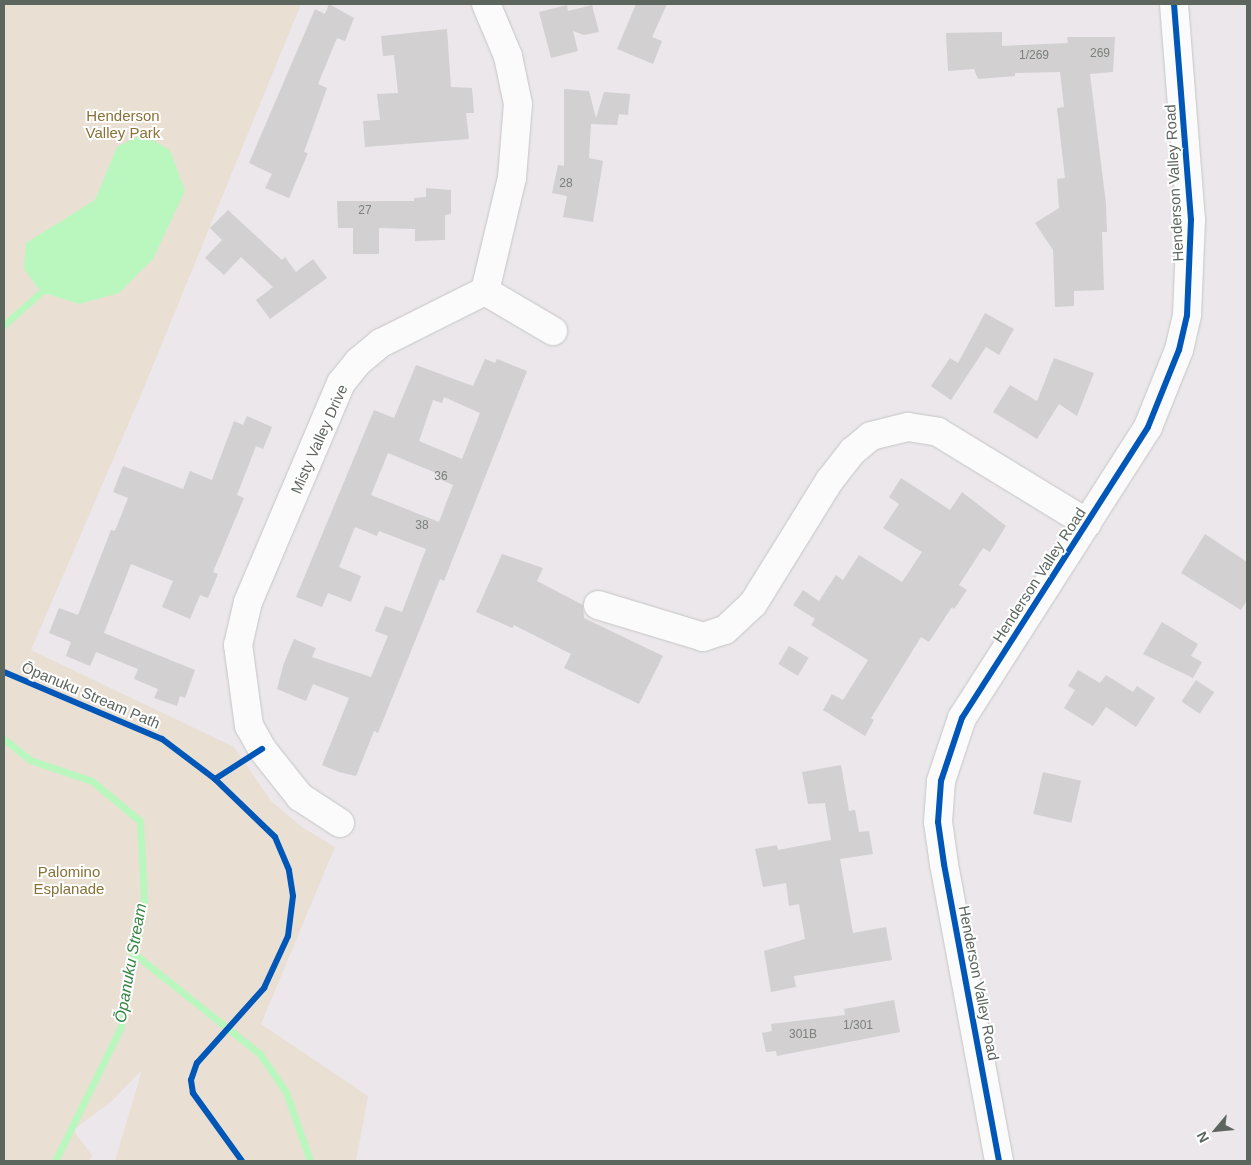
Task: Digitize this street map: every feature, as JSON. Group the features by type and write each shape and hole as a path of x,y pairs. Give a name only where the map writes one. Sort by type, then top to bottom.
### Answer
{"street":[{"path":"486,4 508,56 518,104 512,178 485,291 553,331"},
{"name":"Henderson Valley Road","path":"1000,1161 944,864 938,822 941,781 962,718 1148,427 1179,350 1187,315 1191,220 1174,4"},
{"name":"Misty Valley Drive","path":"340,823 300,797 278,774 249,726 238,646 248,602 342,383 352,369 381,343 485,291"},
{"path":"598,605 703,637 724,630 753,604 830,480 852,451 871,436 908,428 938,432 1087,523"}],"green space":[{"path":"4,4 301,4 143,390 31,650 234,747 271,801 302,827 335,847 261,1024 368,1096 356,1161 115,1161 142,1070 112,1101 73,1130 92,1155 89,1161 4,1161"}],"shaded area":[{"path":"142,134 170,150 185,191 153,259 119,293 79,304 41,292 24,269 26,243 95,200 117,147"}],"building":[{"path":"329,4 354,18 345,41 337,38 318,84 327,88 304,152 308,153 289,198 265,188 272,174 249,163 315,9 325,14"},
{"path":"636,4 667,4 652,37 662,41 653,64 617,49"},
{"path":"567,5 568,11 592,5 599,32 584,35 573,31 578,51 551,58 539,12"},
{"path":"447,29 451,87 472,88 474,113 466,113 469,139 365,147 363,121 380,120 377,94 398,93 394,55 383,56 381,36"},
{"path":"1002,32 1002,46 1068,43 1067,37 1115,37 1113,72 1090,74 1106,204 1107,232 1102,232 1104,290 1074,291 1074,306 1055,307 1053,250 1035,223 1059,208 1057,179 1065,178 1057,108 1064,107 1060,72 1015,73 1015,76 978,79 974,69 948,71 946,33"},
{"path":"564,89 589,91 596,118 604,92 630,94 628,115 619,114 617,125 591,124 589,158 603,161 593,222 563,217 567,196 552,193 558,165 564,166"},
{"path":"426,188 451,190 451,214 445,215 445,240 415,241 415,229 379,228 379,254 353,254 353,228 338,228 337,201 414,201 414,198 426,197"},
{"path":"228,210 282,260 285,257 296,272 313,259 327,278 270,319 256,300 273,287 241,257 224,275 205,258 222,240 210,228"},
{"path":"985,313 1014,329 999,355 986,347 951,400 931,386 950,358 958,363"},
{"path":"1054,358 1094,373 1077,416 1059,404 1037,439 993,412 1010,385 1037,401"},
{"path":"485,359 495,363 497,359 527,371 444,581 440,579 378,733 374,731 356,776 339,772 322,765 349,698 313,684 306,701 277,689 284,663 294,639 316,648 312,657 371,677 388,636 375,631 385,606 402,612 426,549 379,531 377,536 355,527 339,567 361,576 351,602 328,593 322,607 296,597 374,410 394,418 416,365 473,386","holes":["444,397 480,413 462,459 419,441 433,400 442,403","388,453 441,475 439,479 453,485 439,522 371,495"]},
{"path":"247,416 272,427 263,449 256,446 237,495 244,498 213,572 218,574 208,598 200,595 190,619 162,607 173,581 131,564 104,633 195,670 185,698 180,696 177,706 154,698 158,689 134,679 138,669 96,652 90,666 66,656 71,642 49,633 59,608 78,615 111,530 115,531 128,498 113,492 123,466 183,489 190,471 212,480 234,421 243,425"},
{"path":"901,478 950,510 962,492 1006,526 990,552 983,548 959,585 967,590 954,609 952,607 929,642 921,637 871,718 874,720 865,736 823,710 832,694 843,700 868,660 811,625 815,619 793,605 803,590 819,601 836,575 843,580 859,555 902,582 922,552 883,528 899,504 889,497"},
{"path":"1205,534 1247,562 1247,600 1241,610 1181,573"},
{"path":"502,554 543,568 537,581 583,605 584,618 663,656 639,704 564,668 571,654 514,625 512,628 476,612"},
{"path":"1162,622 1198,644 1191,656 1202,662 1193,678 1143,654"},
{"path":"789,646 809,658 798,676 778,664"},
{"path":"1078,670 1100,683 1106,675 1133,692 1137,686 1155,698 1136,727 1106,707 1093,726 1064,708 1075,690 1068,686"},
{"path":"1196,680 1214,692 1200,714 1181,702"},
{"path":"841,765 849,811 855,810 859,832 869,831 873,854 840,859 853,933 886,927 892,960 794,976 796,987 771,992 764,951 805,939 799,904 789,906 786,883 763,887 755,849 777,845 778,850 831,840 825,803 808,804 802,772"},
{"path":"1043,772 1081,781 1071,823 1033,814"},
{"path":"894,1000 900,1032 777,1056 776,1051 766,1052 762,1033 772,1031 771,1024 845,1015 844,1009"}],"waterway":[{"path":"4,325 41,292"},
{"name":"Ōpanuku Stream","path":"4,739 30,760 92,781 140,821 144,900 120,1029 55,1161"},
{"path":"132,952 260,1054 286,1092 310,1161"}],"cycle path":[{"path":"999,1161 944,864 938,822 941,781 962,718 1148,427 1179,350 1187,315 1191,220 1174,4"},
{"name":"Ōpanuku Stream Path","path":"4,672 162,739 215,779"},
{"path":"242,1161 193,1093 191,1080 197,1063 264,988 288,936 293,896 289,870 275,837 215,779 262,749"}],"park label":[{"name":"Henderson Valley Park","path":"123,124"},
{"name":"Palomino Esplanade","path":"69,880"}]}
